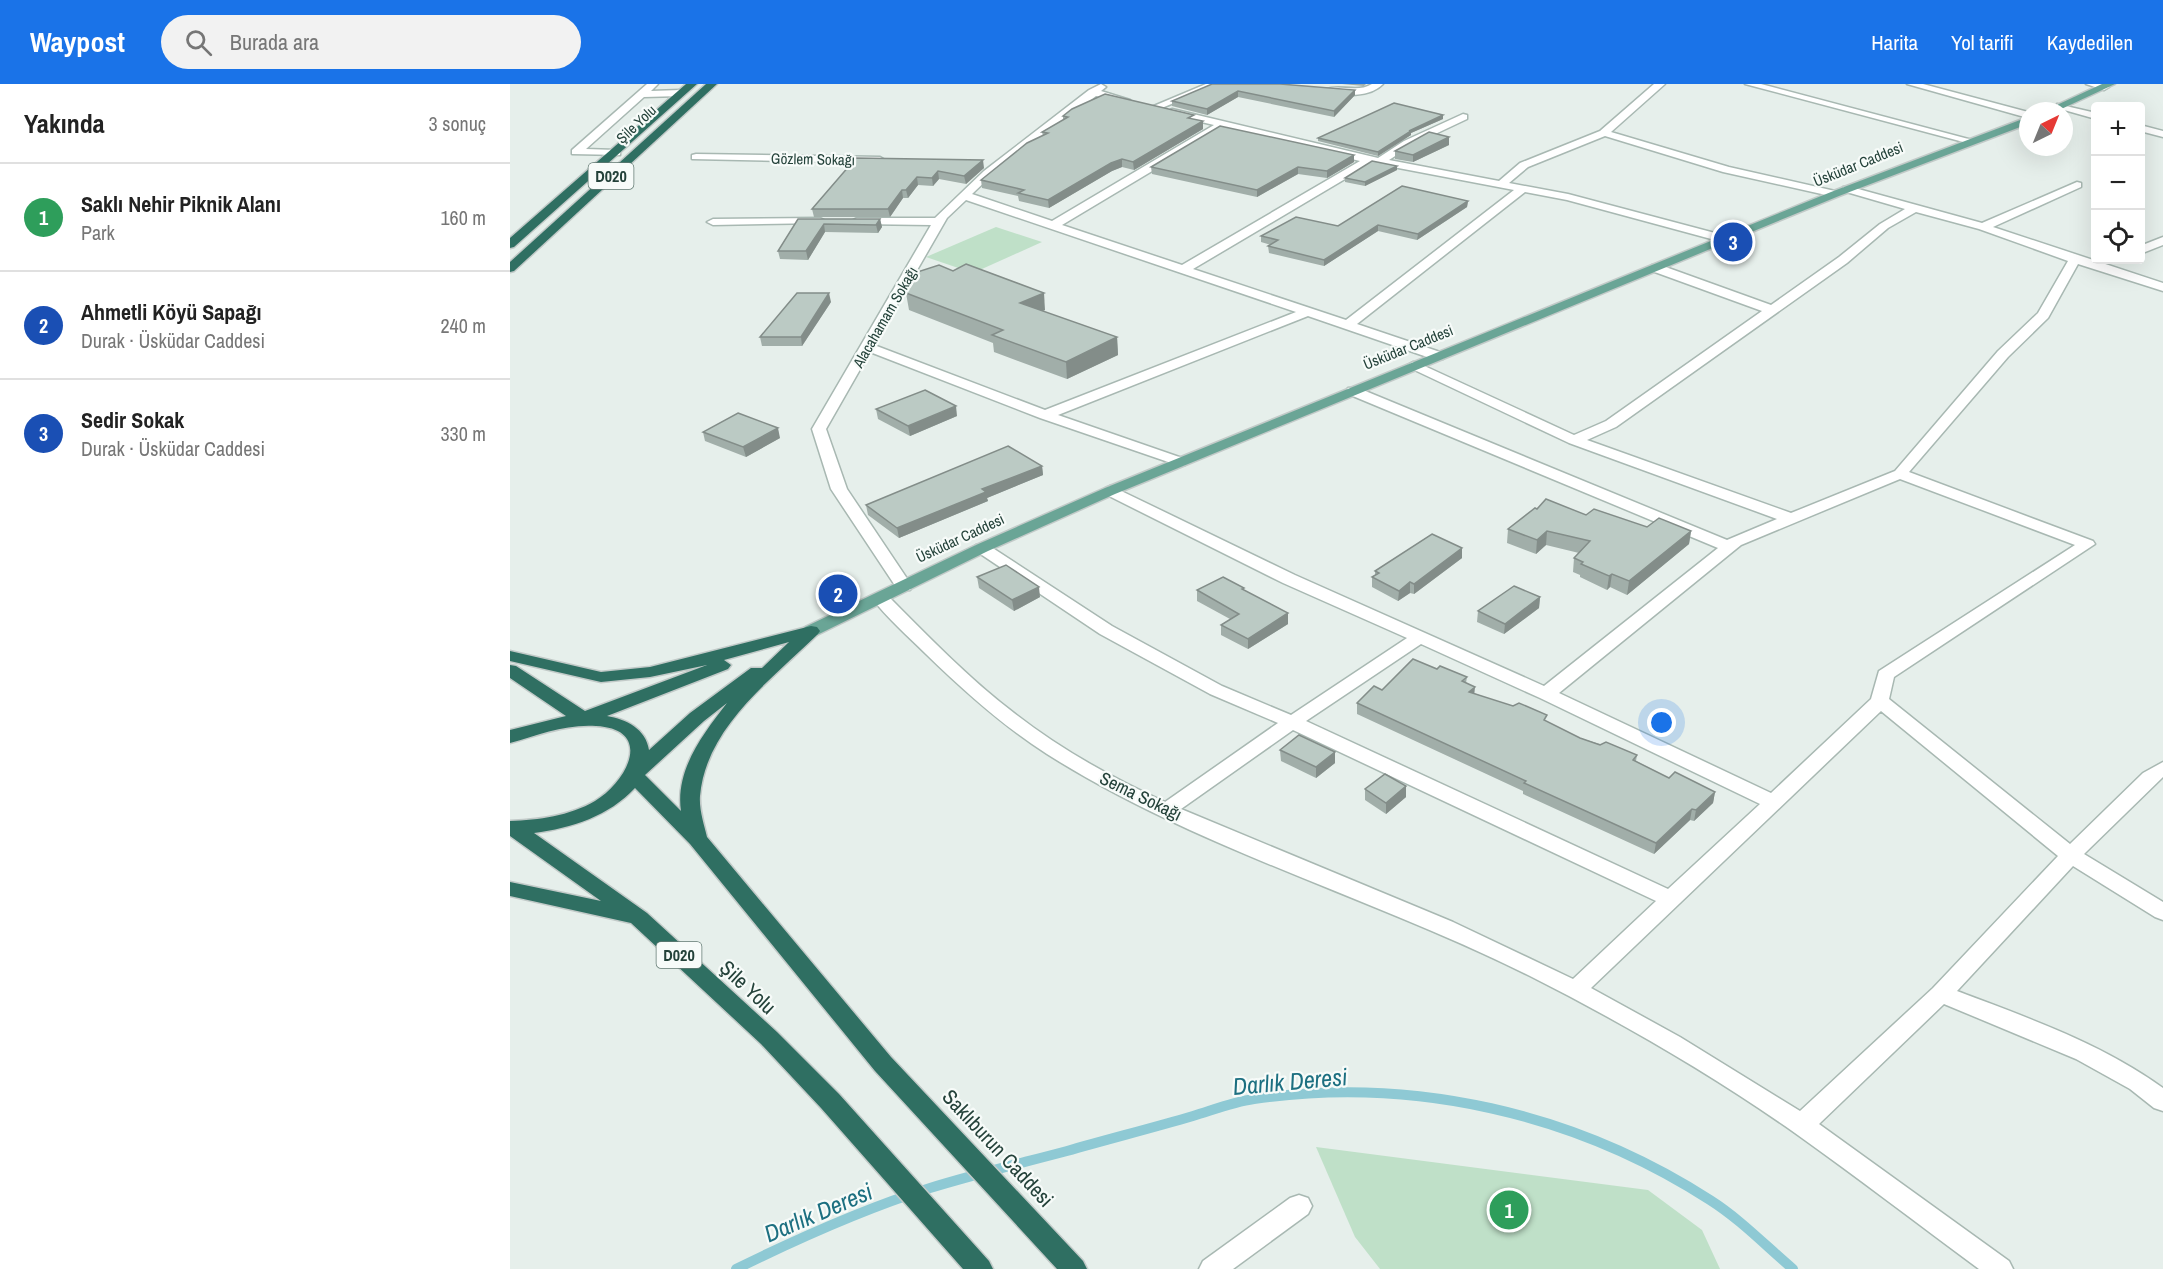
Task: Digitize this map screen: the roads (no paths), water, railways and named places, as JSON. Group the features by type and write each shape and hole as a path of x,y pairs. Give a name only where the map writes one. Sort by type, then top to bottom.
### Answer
{"highway":[{"name":"Şile Yolu","path":"510,244 692,84"},
{"name":"Şile Yolu","path":"510,268 712,84"},
{"path":"510,656 601,677 650,672 811,631"},
{"path":"697,839 690,798 695,767 705,743 750,691 811,631"},
{"name":"Üsküdar Caddesi","path":"584,719 811,631"},
{"name":"Üsküdar Caddesi","path":"511,829 541,827 570,820 598,808 620,792 634,775 697,717 811,631"},
{"path":"510,670 584,719"},
{"path":"510,737 556,721 584,719 607,722 626,730 638,742 640,758 634,775 697,839"},
{"name":"Şile Yolu","path":"511,829 639,918 769,1038 830,1101 980,1269"},
{"name":"Saklıburun Caddesi","path":"697,839 883,1064 1074,1269"},
{"path":"510,889 639,918"}],"main road":[{"path":"2069,102 2107,86"},
{"name":"Üsküdar Caddesi","path":"811,631 982,548 1110,491 1841,192 2019,123"}],"street":[{"path":"616,153 576,152 653,84"},
{"path":"1143,105 1214,84"},
{"path":"1319,88 1366,91 1374,89 1378,84"},
{"path":"1500,185 1524,165 1604,133 1660,84"},
{"path":"1750,84 1971,141"},
{"path":"1767,89 1778,84"},
{"path":"1912,84 2019,113"},
{"path":"2091,84 2107,86"},
{"path":"1095,87 1143,105 1375,161 1568,197 1726,239"},
{"name":"Alacahamam Sokağı","path":"904,586 839,489 819,429 939,222 963,195 1095,87"},
{"path":"641,94 681,93"},
{"path":"2073,110 2091,115"},
{"path":"1184,269 1408,143 1463,117"},
{"path":"1054,225 1223,124"},
{"path":"2145,129 2163,134"},
{"path":"1604,133 1727,170 1841,192 1983,227 2163,287"},
{"name":"Gözlem Sokağı","path":"696,157 896,160"},
{"path":"978,162 1002,163"},
{"path":"1983,227 2077,185"},
{"path":"1348,325 1522,189"},
{"path":"963,195 1438,356"},
{"path":"1575,440 1611,424 1843,260 1884,226 1912,208"},
{"path":"713,222 789,220 939,222"},
{"path":"2145,249 2163,241"},
{"path":"1546,694 1736,542 1900,474 2003,354 2043,315 2075,259"},
{"path":"2101,268 2111,264"},
{"path":"1656,268 1773,310"},
{"path":"1045,414 1307,312"},
{"path":"868,346 1045,414 1180,462"},
{"path":"1413,366 1575,440 1792,519"},
{"path":"1353,391 1728,547"},
{"path":"1577,988 1880,701 1885,675 2087,544 1900,474"},
{"path":"1110,491 1289,579 1546,694 1773,802"},
{"path":"982,548 1106,630 1216,690 1292,722 1671,899"},
{"name":"Sema Sokağı","path":"879,598 961,678 1052,750 1122,789 1237,842 1444,926 1577,988 1684,1050 1802,1125 2000,1269"},
{"path":"1167,810 1292,722 1420,637"},
{"path":"1880,701 2072,855 2163,912"},
{"path":"1802,1125 1941,994 2072,855 2150,777 2163,768"},
{"path":"1941,994 2084,1051 2134,1080 2163,1101"},
{"path":"1212,1269 1299,1206"}],"waterway":[{"name":"Darlık Deresi","path":"736,1269 832,1225 930,1188 1231,1104 1254,1099 1314,1093 1373,1093 1433,1098 1491,1108 1548,1124 1604,1144 1658,1170 1721,1207 1793,1269"}],"place":[{"name":"Sedir Sokak","path":"1733,242"},
{"name":"Ahmetli Köyü Sapağı","path":"838,594"},
{"name":"Saklı Nehir Piknik Alanı","path":"1509,1210"}]}
